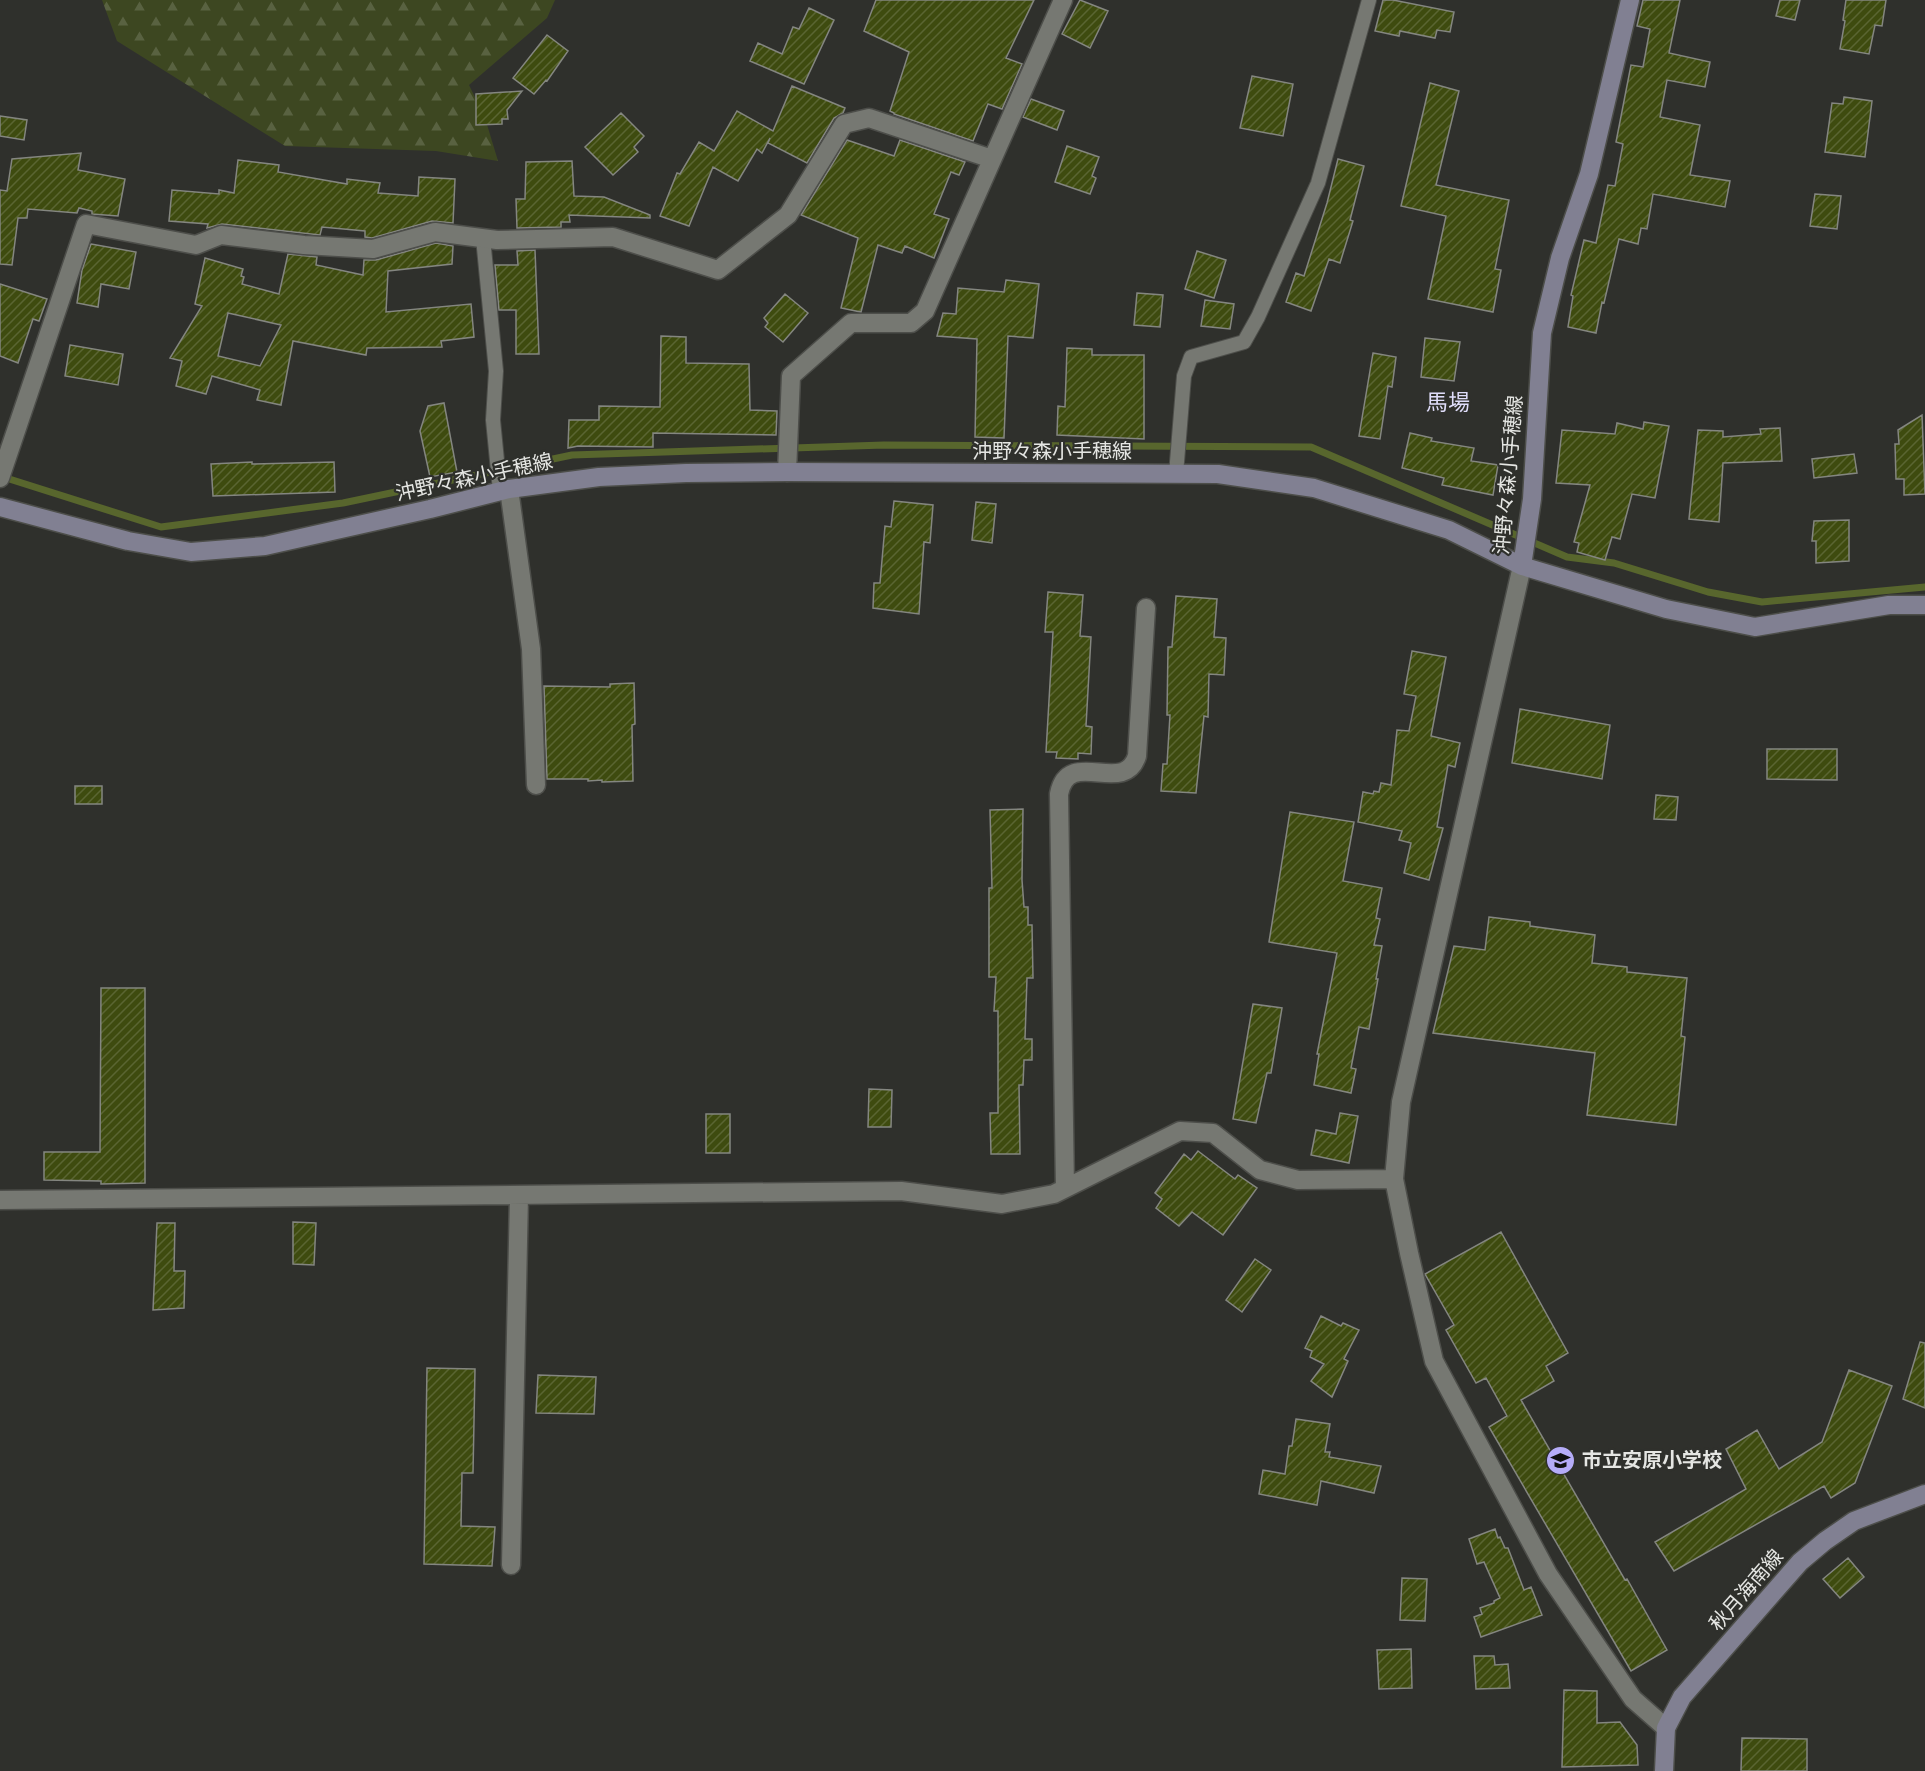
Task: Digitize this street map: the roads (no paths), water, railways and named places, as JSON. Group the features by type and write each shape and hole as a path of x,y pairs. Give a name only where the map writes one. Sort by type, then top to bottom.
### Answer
{"main road":[{"name":"沖野々森小手穂線","path":"0,507 128,541 191,552 265,546 505,490 599,477 787,472 1218,474 1314,488 1449,530 1522,566 1532,499 1542,333 1560,258 1588,174 1630,0"},
{"path":"1522,566 1666,609 1755,627 1889,605 1925,605"},
{"name":"秋月海南線","path":"1664,1771 1666,1728 1682,1697 1800,1562 1854,1521 1925,1494"}],"street":[{"path":"787,472 791,376 851,323 911,323 925,311 1063,0"},
{"path":"0,477 86,224 196,245 221,236 304,245 373,249 435,232 497,240 613,237 718,270 788,215 844,124 869,118 992,159"},
{"path":"505,490 531,649 536,785"},
{"path":"1522,566 1401,1102 1394,1179 1408,1253 1434,1361 1548,1574 1633,1699 1666,1728"},
{"path":"1065,1188 1059,794 1061,783 1070,775 1085,772 1117,773 1127,771 1134,765 1137,756 1146,608"},
{"path":"0,1200 901,1191 1002,1204 1054,1194 1180,1131 1213,1133 1260,1170 1298,1180 1394,1179"},
{"path":"511,1565 519,1196"}],"lane":[{"path":"1176,474 1184,376 1191,357 1244,342 1258,317 1318,183 1369,0"},
{"path":"483,238 496,371 493,420 505,490"}],"waterway":[{"path":"3,477 161,527 343,503 572,455 884,445 1311,447 1567,557 1614,563 1708,592 1762,602 1925,587"}],"place":[{"name":"市立安原小学校","path":"1561,1460"}],"district":[{"name":"馬場","path":"1448,402"}]}
